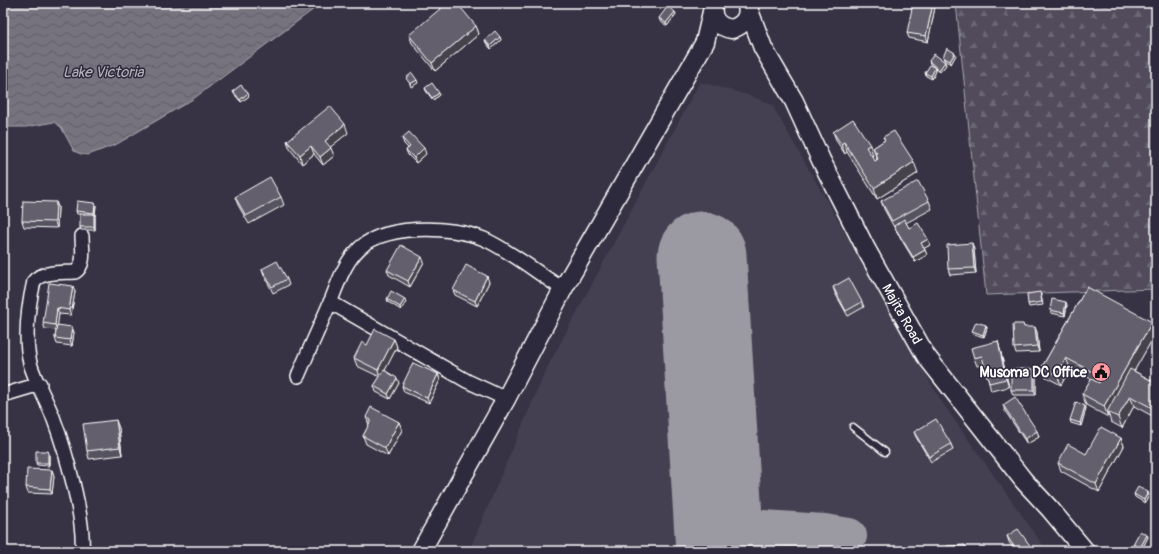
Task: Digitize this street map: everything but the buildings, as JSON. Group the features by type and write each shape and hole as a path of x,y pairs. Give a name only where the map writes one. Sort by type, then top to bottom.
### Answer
{"main road":[{"path":"705,42 744,22 747,15 747,5"},
{"path":"747,5 763,48"},
{"path":"713,8 714,19 719,25 732,27 763,48"},
{"path":"421,551 506,400 563,289 705,42 713,8"},
{"name":"Majita Road","path":"763,48 794,101 821,160 866,249 926,356 1024,481 1050,509 1085,551"}],"street":[{"path":"298,376 343,273 354,253 367,241 390,232 420,230 454,231 483,239 563,289"},
{"path":"82,236 82,267 75,272 45,275 37,278 34,281 28,312 30,363 53,417 72,480 82,551"},
{"path":"330,302 467,381 506,400"},
{"path":"3,395 40,384"}],"lane":[{"path":"853,427 885,452"}],"shaded area":[{"path":"700,82 751,96 772,105 941,401 1047,551 469,551 546,370"}],"green space":[{"path":"956,3 1156,3 1156,289 986,295"}],"water":[{"name":"Lake Victoria","path":"3,3 322,3 193,99 117,144 88,155 74,151 61,127 54,122 26,127 3,127"}],"taxiway":[{"path":"718,525 825,532 849,536"}],"runway":[{"path":"702,256 720,551"}],"place":[{"name":"Musoma DC Office","path":"1101,372"}]}
